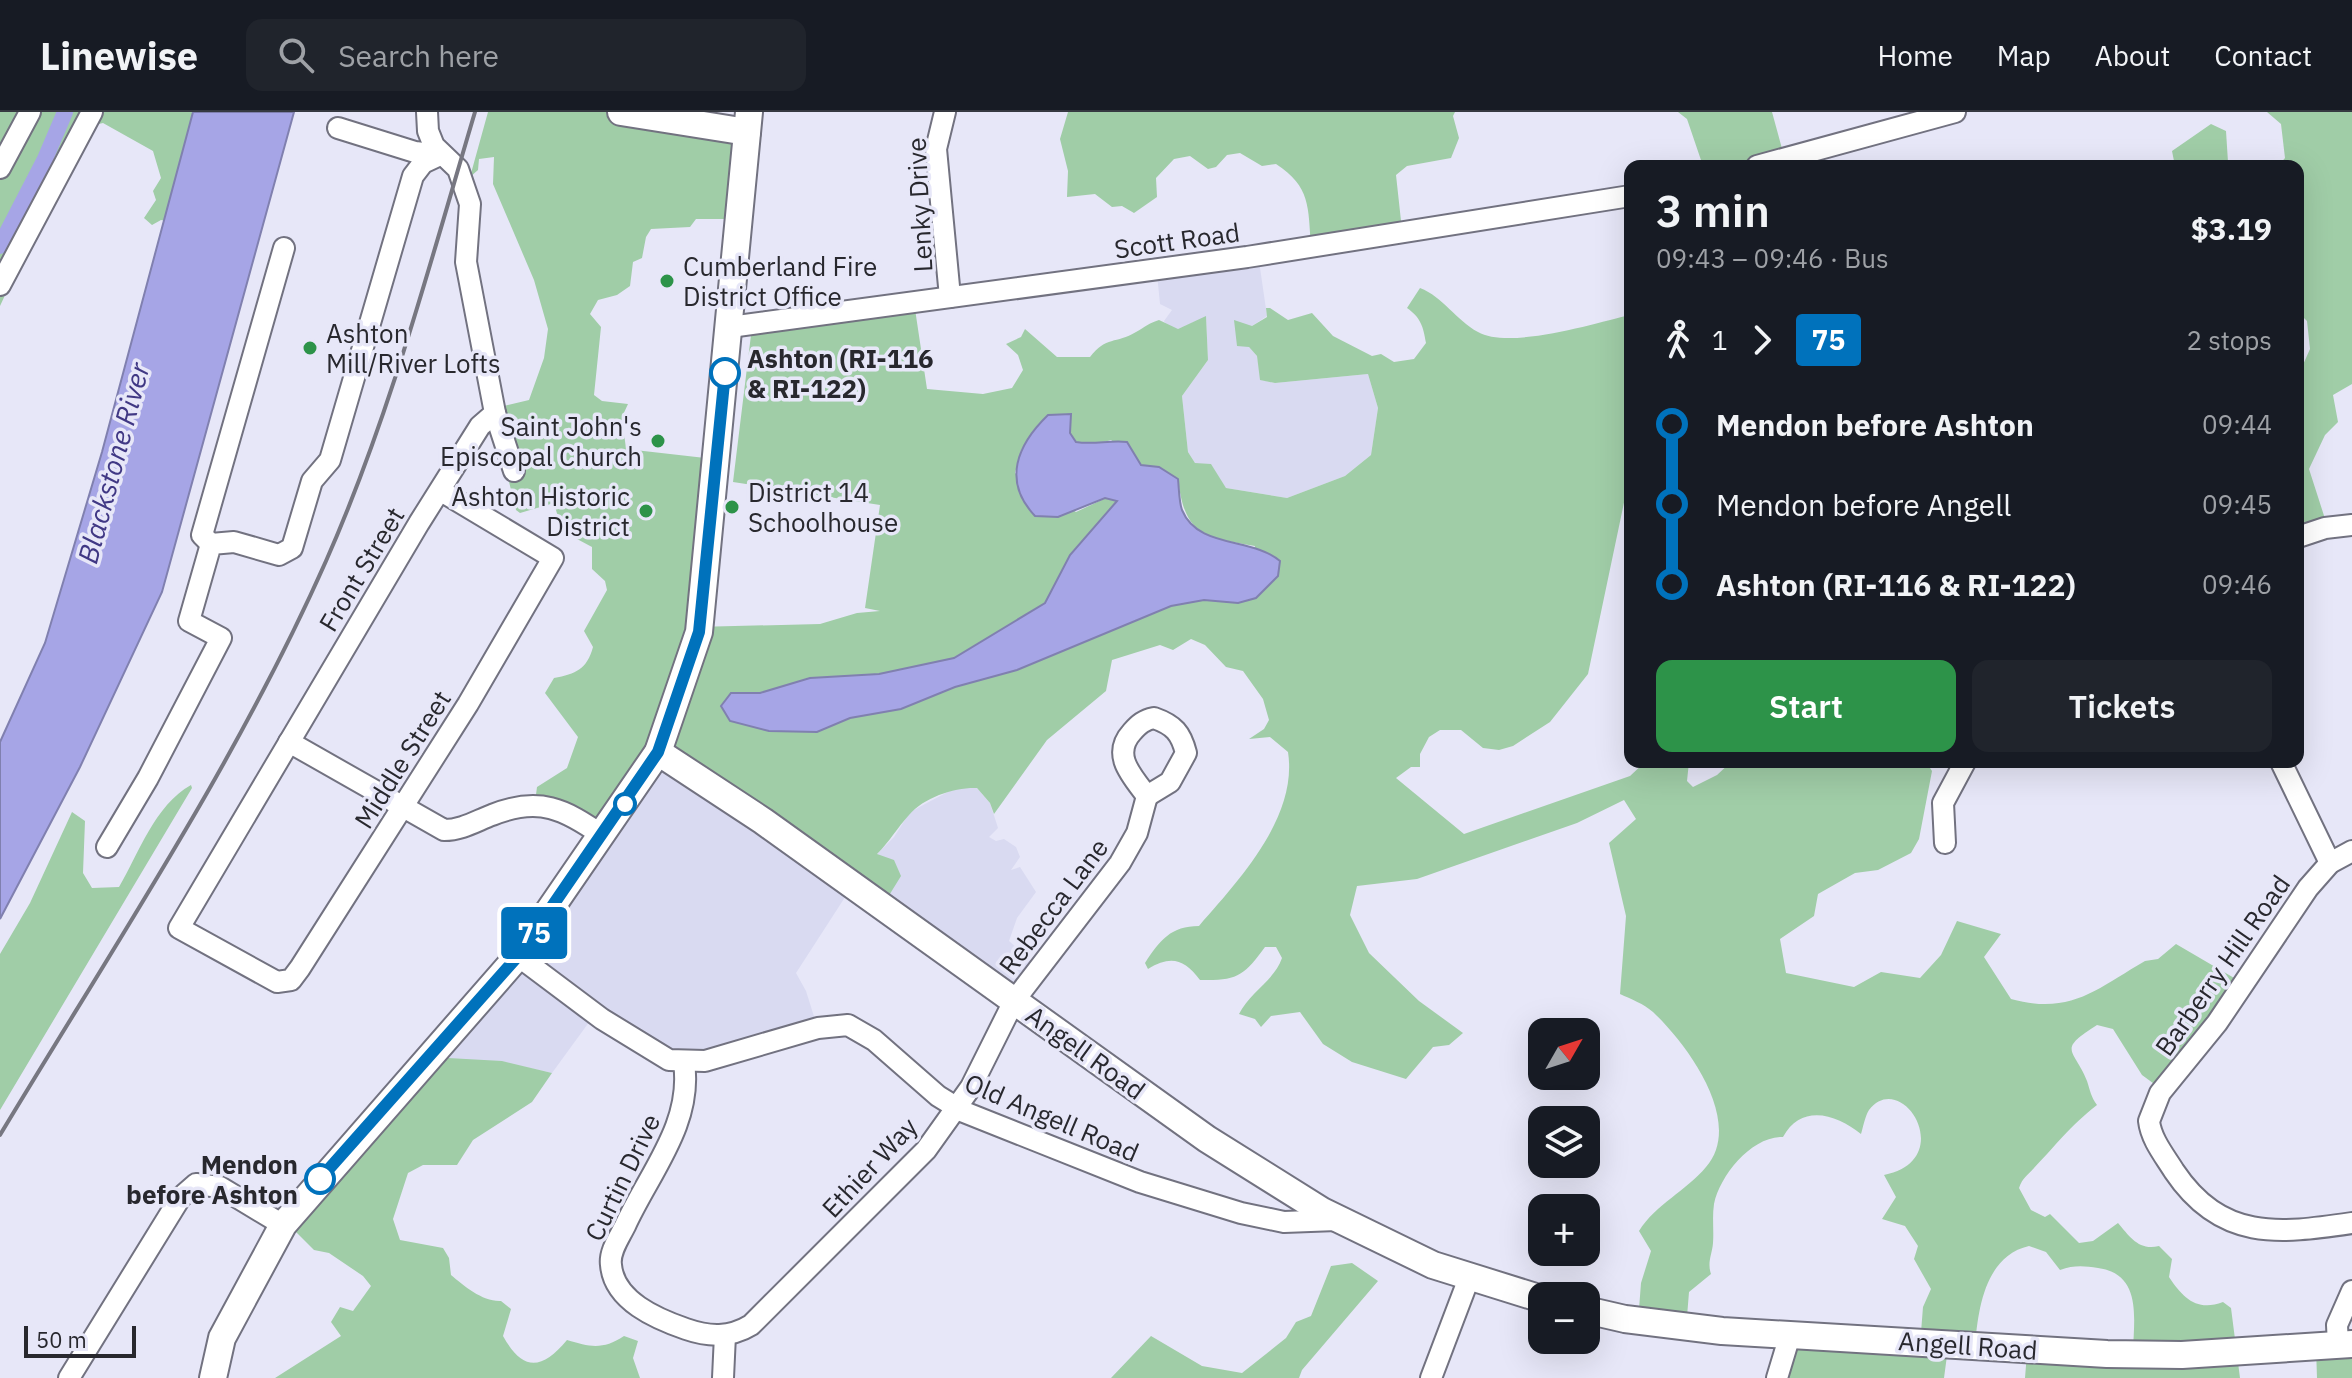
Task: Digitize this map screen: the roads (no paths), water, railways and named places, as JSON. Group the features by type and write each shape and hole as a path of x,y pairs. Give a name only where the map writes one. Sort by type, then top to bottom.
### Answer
{"main road":[{"path":"213,1378 222,1338 283,1225 518,956 658,752 699,632 748,122 665,121 621,112"},
{"path":"665,121 698,112"},
{"name":"Angell Road","path":"658,752 763,821 1207,1139 1337,1220 1433,1265 1528,1295"},
{"name":"Angell Road","path":"1600,1313 1679,1327 2182,1355 2345,1345"}],"street":[{"path":"0,168 30,112"},
{"path":"0,285 92,112"},
{"path":"427,112 428,131 440,155 458,169 470,204 466,262 495,413 514,471"},
{"name":"Lenky Drive","path":"945,112 936,149 950,297"},
{"path":"1779,160 1955,112"},
{"path":"338,128 415,152 440,155"},
{"path":"284,248 202,535 211,544 234,542 279,555 292,548 312,481 330,460 413,176 423,163 440,155"},
{"name":"Scott Road","path":"730,327 1247,257 1624,197"},
{"name":"Front Street","path":"286,982 267,977 179,928 480,426 495,413"},
{"name":"Middle Street","path":"286,982 300,968 405,806 553,558 441,491"},
{"path":"2304,535 2325,528 2352,525"},
{"path":"107,847 148,778 221,638 189,621 211,544"},
{"path":"289,742 444,830 456,830 510,809 565,810 603,836"},
{"path":"1945,843 1943,803 1962,768"},
{"path":"2284,768 2330,863"},
{"name":"Rebecca Lane","path":"1014,1001 1120,863 1137,833 1147,796"},
{"name":"Barberry Hill Road","path":"2352,851 2330,863 2308,888 2211,1033 2160,1093 2149,1121 2155,1140 2184,1185 2201,1203 2222,1217 2249,1226 2289,1232 2352,1223"},
{"path":"518,956 654,1053 684,1063"},
{"name":"Ethier Way","path":"725,1335 751,1325 926,1150 977,1075 1014,1001"},
{"name":"Old Angell Road","path":"684,1063 705,1061 818,1028 848,1025 874,1040 955,1107 1140,1182 1241,1213 1284,1222 1337,1220"},
{"name":"Curtin Drive","path":"684,1063 687,1093 678,1122 654,1177 628,1218 610,1263 614,1280 624,1294 646,1311 697,1332 725,1335"},
{"path":"69,1378 180,1198 196,1184 220,1187 283,1225"},
{"path":"1431,1378 1469,1278"},
{"path":"2345,1345 2337,1325 2352,1291"},
{"path":"723,1378 725,1335"},
{"path":"1777,1378 1790,1335"}],"water":[{"name":"Blackstone River","path":"193,112 294,112 162,592 80,767 0,919 0,742 45,643 102,452"},
{"path":"1071,414 1070,433 1076,442 1127,442 1141,465 1159,467 1178,479 1182,510 1200,531 1268,554 1280,561 1278,576 1256,598 1238,603 1204,600 1171,606 1017,670 955,687 901,709 850,718 817,732 769,731 730,721 721,706 731,693 760,693 810,678 879,674 954,658 1045,603 1070,555 1117,501 1105,498 1058,517 1035,516 1025,503 1016,477 1028,439 1048,415"}],"waterway":[{"path":"0,246 45,159 65,112"}],"railway":[{"path":"0,1135 214,781 291,636 326,561 389,395 475,112"}],"place":[{"name":"Cumberland Fire District Office","path":"667,281"},
{"name":"Ashton Mill/River Lofts","path":"310,348"},
{"name":"Ashton (RI-116 & RI-122)","path":"725,373"},
{"name":"Saint John's Episcopal Church","path":"658,441"},
{"name":"District 14 Schoolhouse","path":"732,507"},
{"name":"Ashton Historic District","path":"646,511"},
{"name":"Mendon before Ashton","path":"320,1179"}]}
